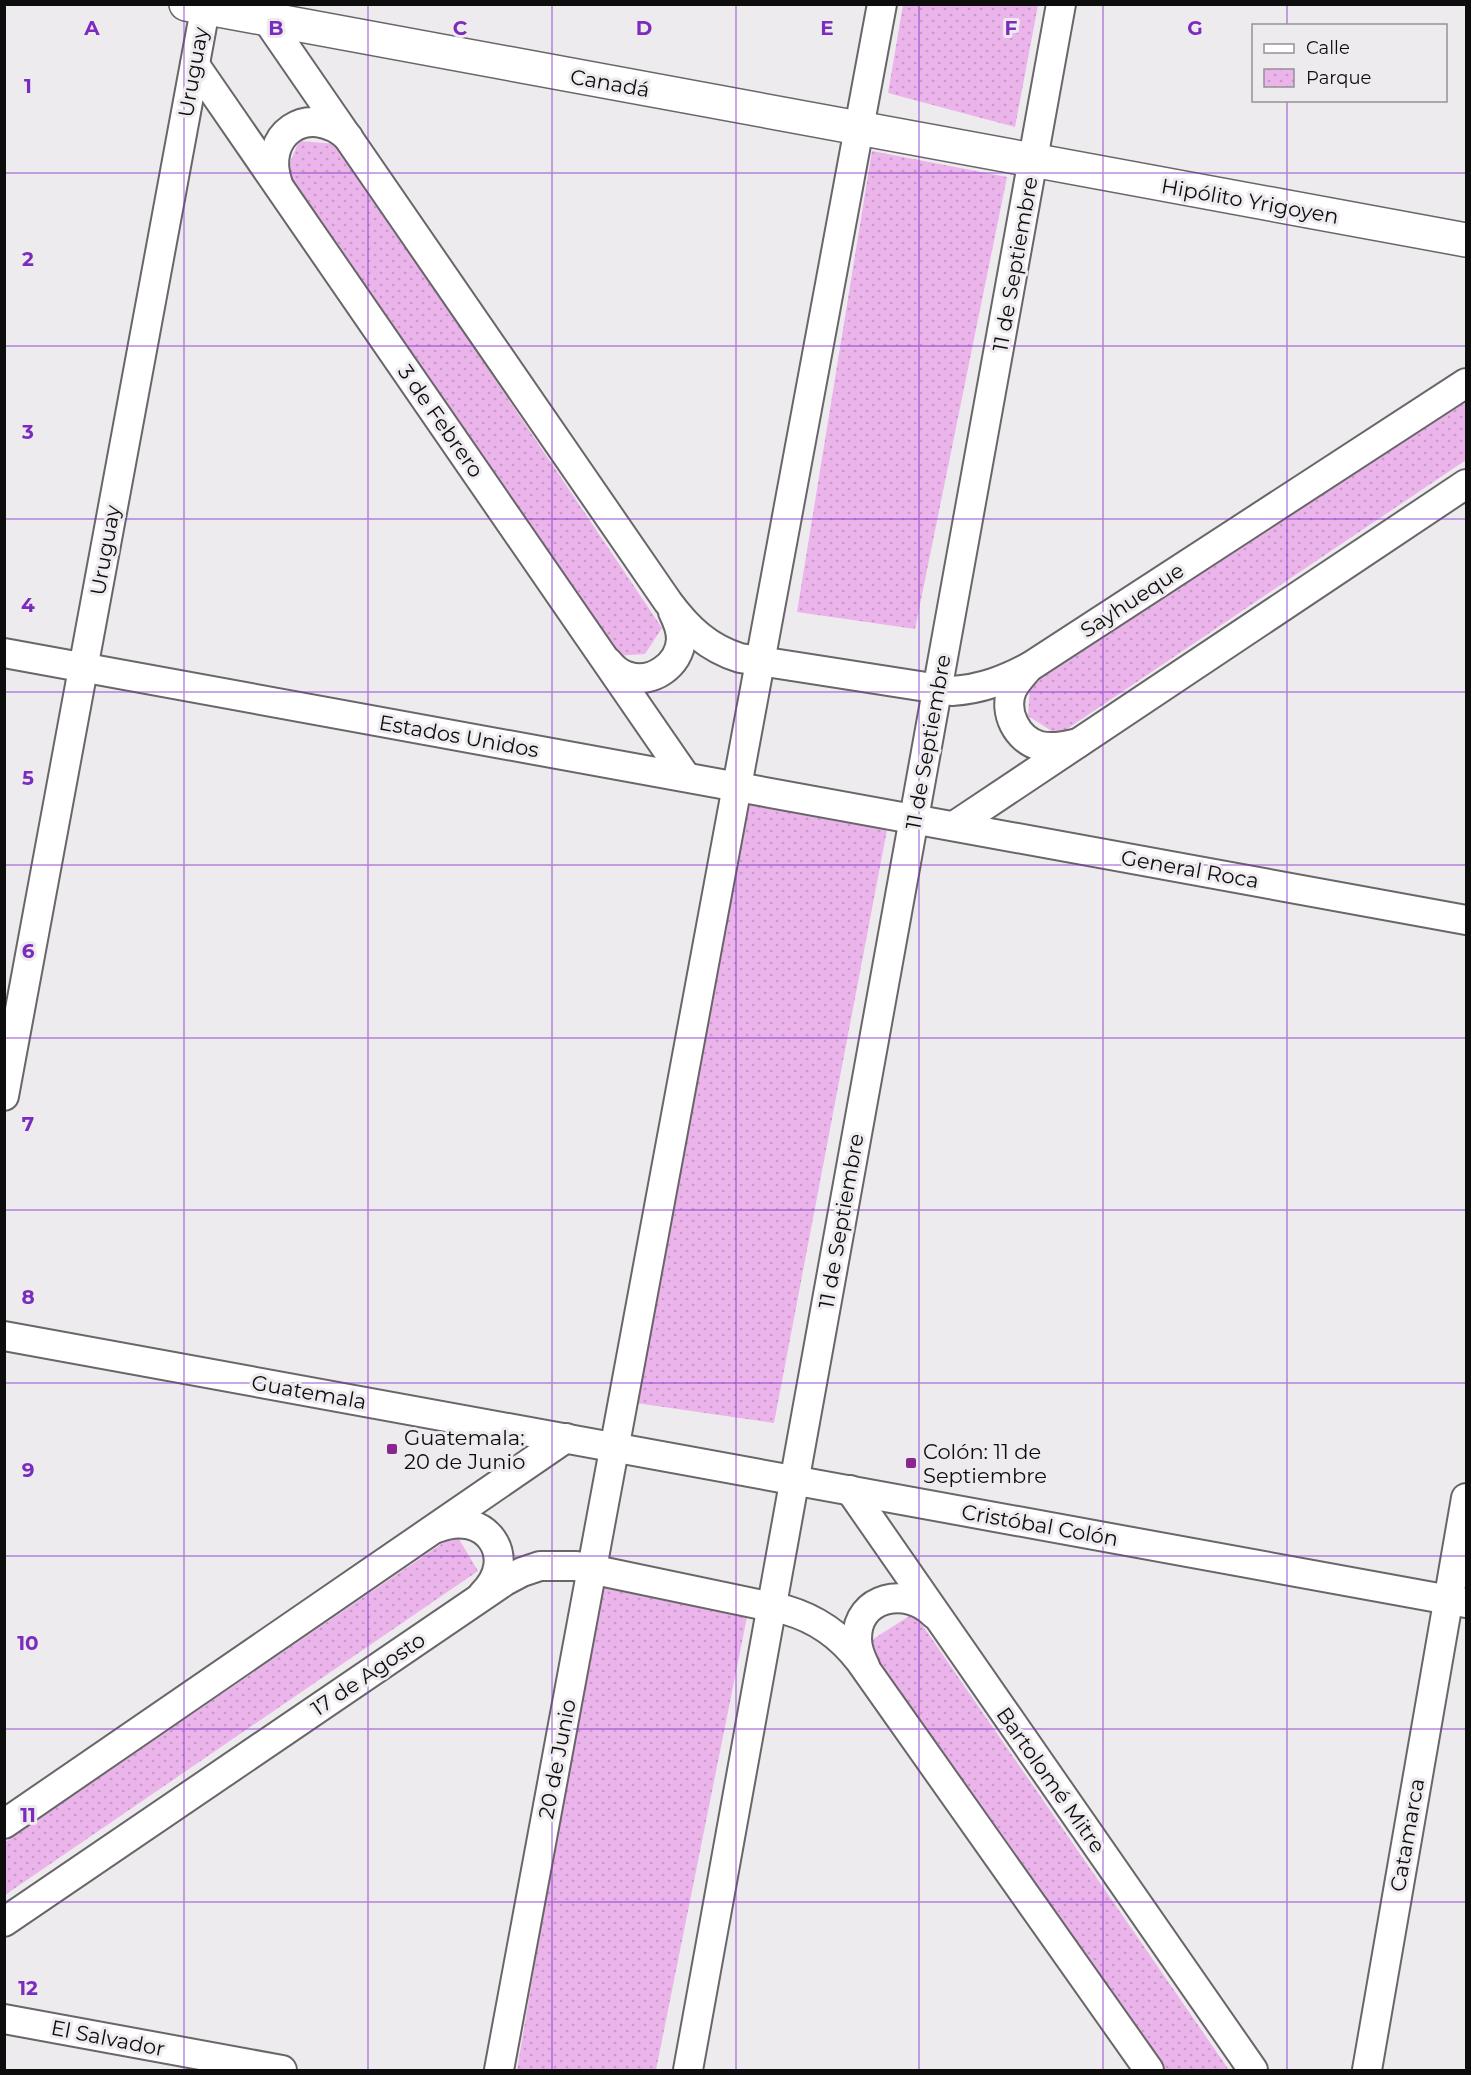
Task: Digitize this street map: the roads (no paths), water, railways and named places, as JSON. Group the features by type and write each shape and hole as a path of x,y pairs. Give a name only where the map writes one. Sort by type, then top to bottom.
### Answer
{"street":[{"path":"614,1448 882,4"},
{"name":"11 de Septiembre","path":"794,1480 1061,4"},
{"name":"Canadá","path":"199,6 1033,161"},
{"name":"Uruguay","path":"4,1096 195,65 199,6"},
{"path":"267,20 668,602 693,633 708,645 723,652 760,662"},
{"name":"3 de Febrero","path":"195,65 686,777"},
{"path":"278,186 273,169 274,153 283,137 298,125 309,122 330,124 349,139"},
{"name":"Hipólito Yrigoyen","path":"1033,161 1467,240"},
{"name":"Sayhueque","path":"760,662 952,691 985,687 1001,681 1031,666 1467,383"},
{"path":"954,826 1467,484"},
{"path":"603,656 625,676 646,678 664,669 677,655 681,638 677,621 668,602"},
{"name":"Estados Unidos","path":"4,653 914,818"},
{"path":"1031,666 1011,692 1009,709 1015,727 1029,741 1038,745 1058,746 1080,742"},
{"name":"General Roca","path":"914,818 1467,920"},
{"name":"Guatemala","path":"4,1336 614,1448"},
{"path":"4,1824 566,1438"},
{"name":"Cristóbal Colón","path":"614,1448 1457,1601"},
{"name":"20 de Junio","path":"499,2070 614,1448"},
{"path":"688,2070 794,1480"},
{"name":"Bartolomé Mitre","path":"850,1490 1253,2070"},
{"name":"Catamarca","path":"1367,2070 1457,1601 1467,1498"},
{"path":"429,1532 450,1522 459,1522 476,1526 490,1538 498,1556 496,1577 475,1601"},
{"name":"17 de Agosto","path":"4,1922 475,1601 522,1572 540,1566 559,1564 592,1568 772,1606"},
{"path":"867,1671 857,1638 862,1621 881,1601 892,1598 913,1599 932,1611 940,1620"},
{"path":"772,1606 799,1614 828,1628 851,1649 1149,2070"},
{"name":"El Salvador","path":"4,2019 282,2070"}],"place":[{"name":"Guatemala: 20 de Junio","path":"392,1449"},
{"name":"Colón: 11 de Septiembre","path":"911,1463"}]}
